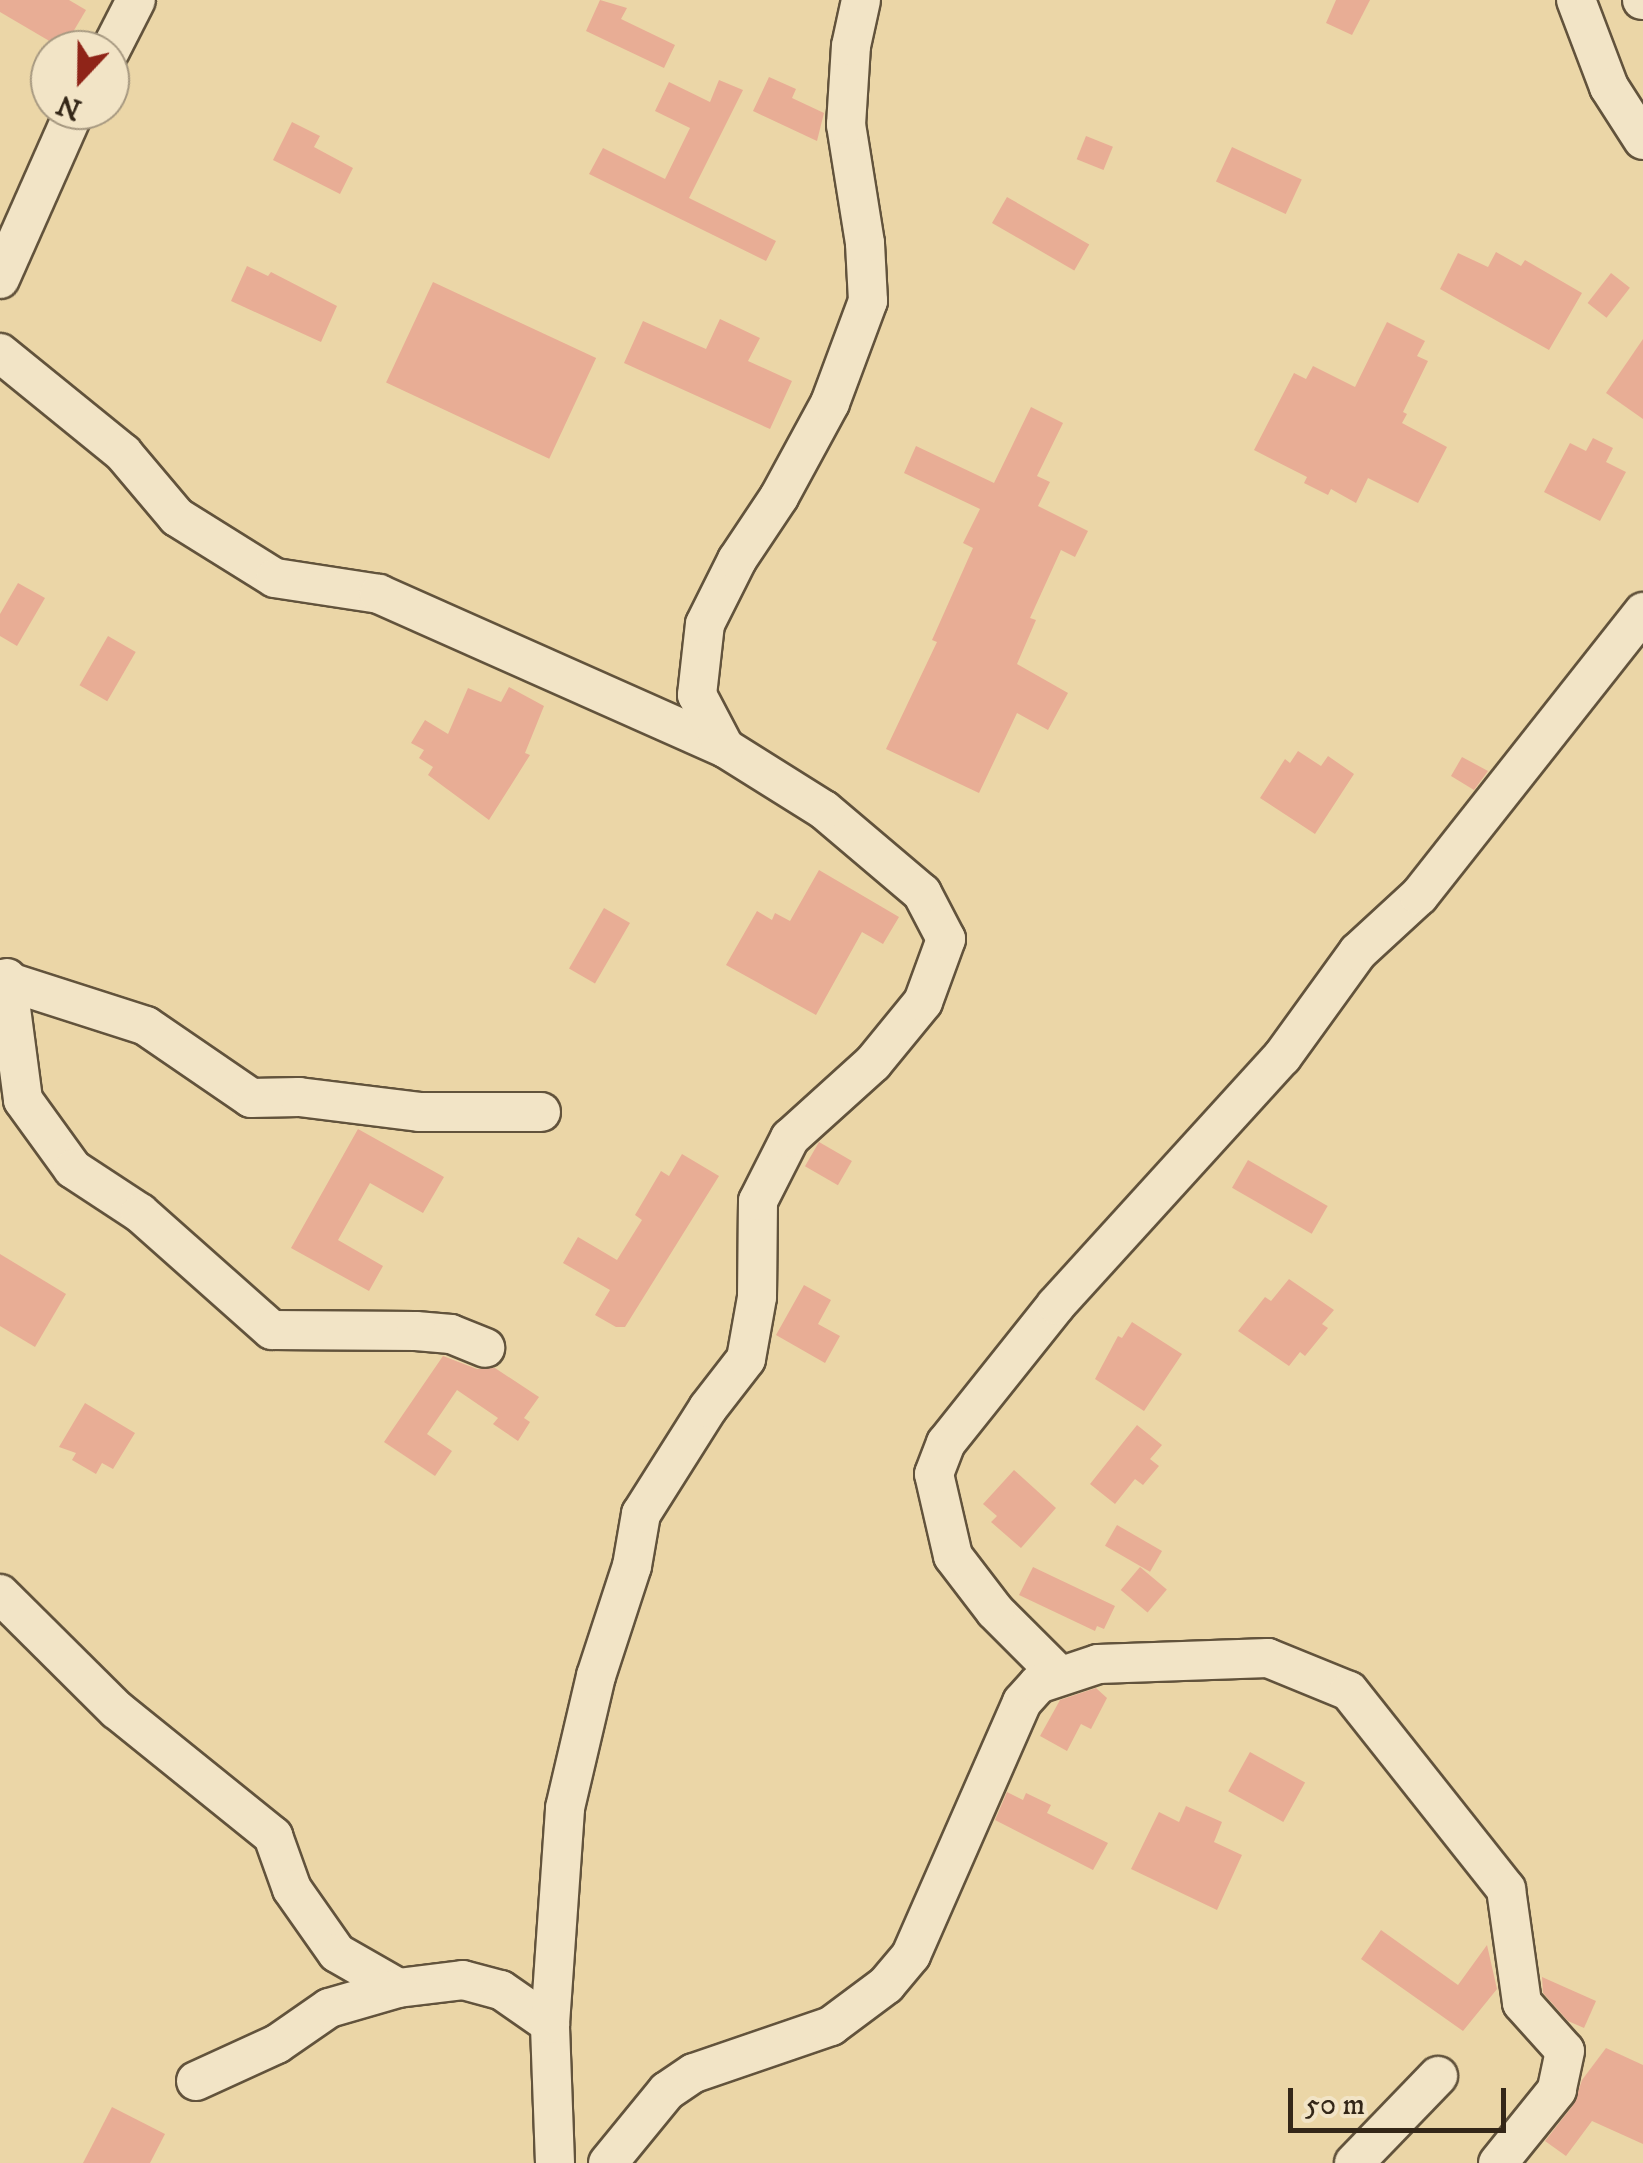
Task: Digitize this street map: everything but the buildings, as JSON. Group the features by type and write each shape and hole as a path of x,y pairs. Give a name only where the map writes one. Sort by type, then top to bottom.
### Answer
{"street":[{"path":"121,30 136,0"},
{"path":"725,748 697,695 705,624 736,560 778,497 830,404 868,301 865,243 846,126 851,46 861,0"},
{"path":"1576,0 1609,88 1643,140"},
{"path":"0,279 66,130"},
{"path":"0,352 123,453 177,517 274,578 379,594 725,748 824,810 922,894 946,939 923,1002 873,1063 790,1138 758,1200 757,1296 746,1359 708,1408 641,1514 632,1566 596,1676 565,1808 550,2024 555,2163"},
{"path":"1058,1674 994,1610 953,1556 934,1474 946,1443 1056,1305 1282,1057 1358,952 1420,896 1494,808 1643,612"},
{"path":"484,1348 450,1334 416,1331 272,1330 140,1213 72,1169 23,1100 4,979 146,1026 251,1098 298,1098 419,1112 540,1112"},
{"path":"0,1594 117,1710 274,1836 292,1889 337,1953 398,1988"},
{"path":"608,2163 668,2091 694,2073 831,2026 886,1985 912,1955 1022,1702 1038,1684 1058,1674 1098,1664 1268,1658 1349,1691 1506,1888 1522,2003 1566,2051 1558,2090 1498,2163"},
{"path":"196,2082 277,2044 329,2008 398,1988 463,1980 501,1990 550,2024"},
{"path":"1354,2163 1438,2076"}]}
